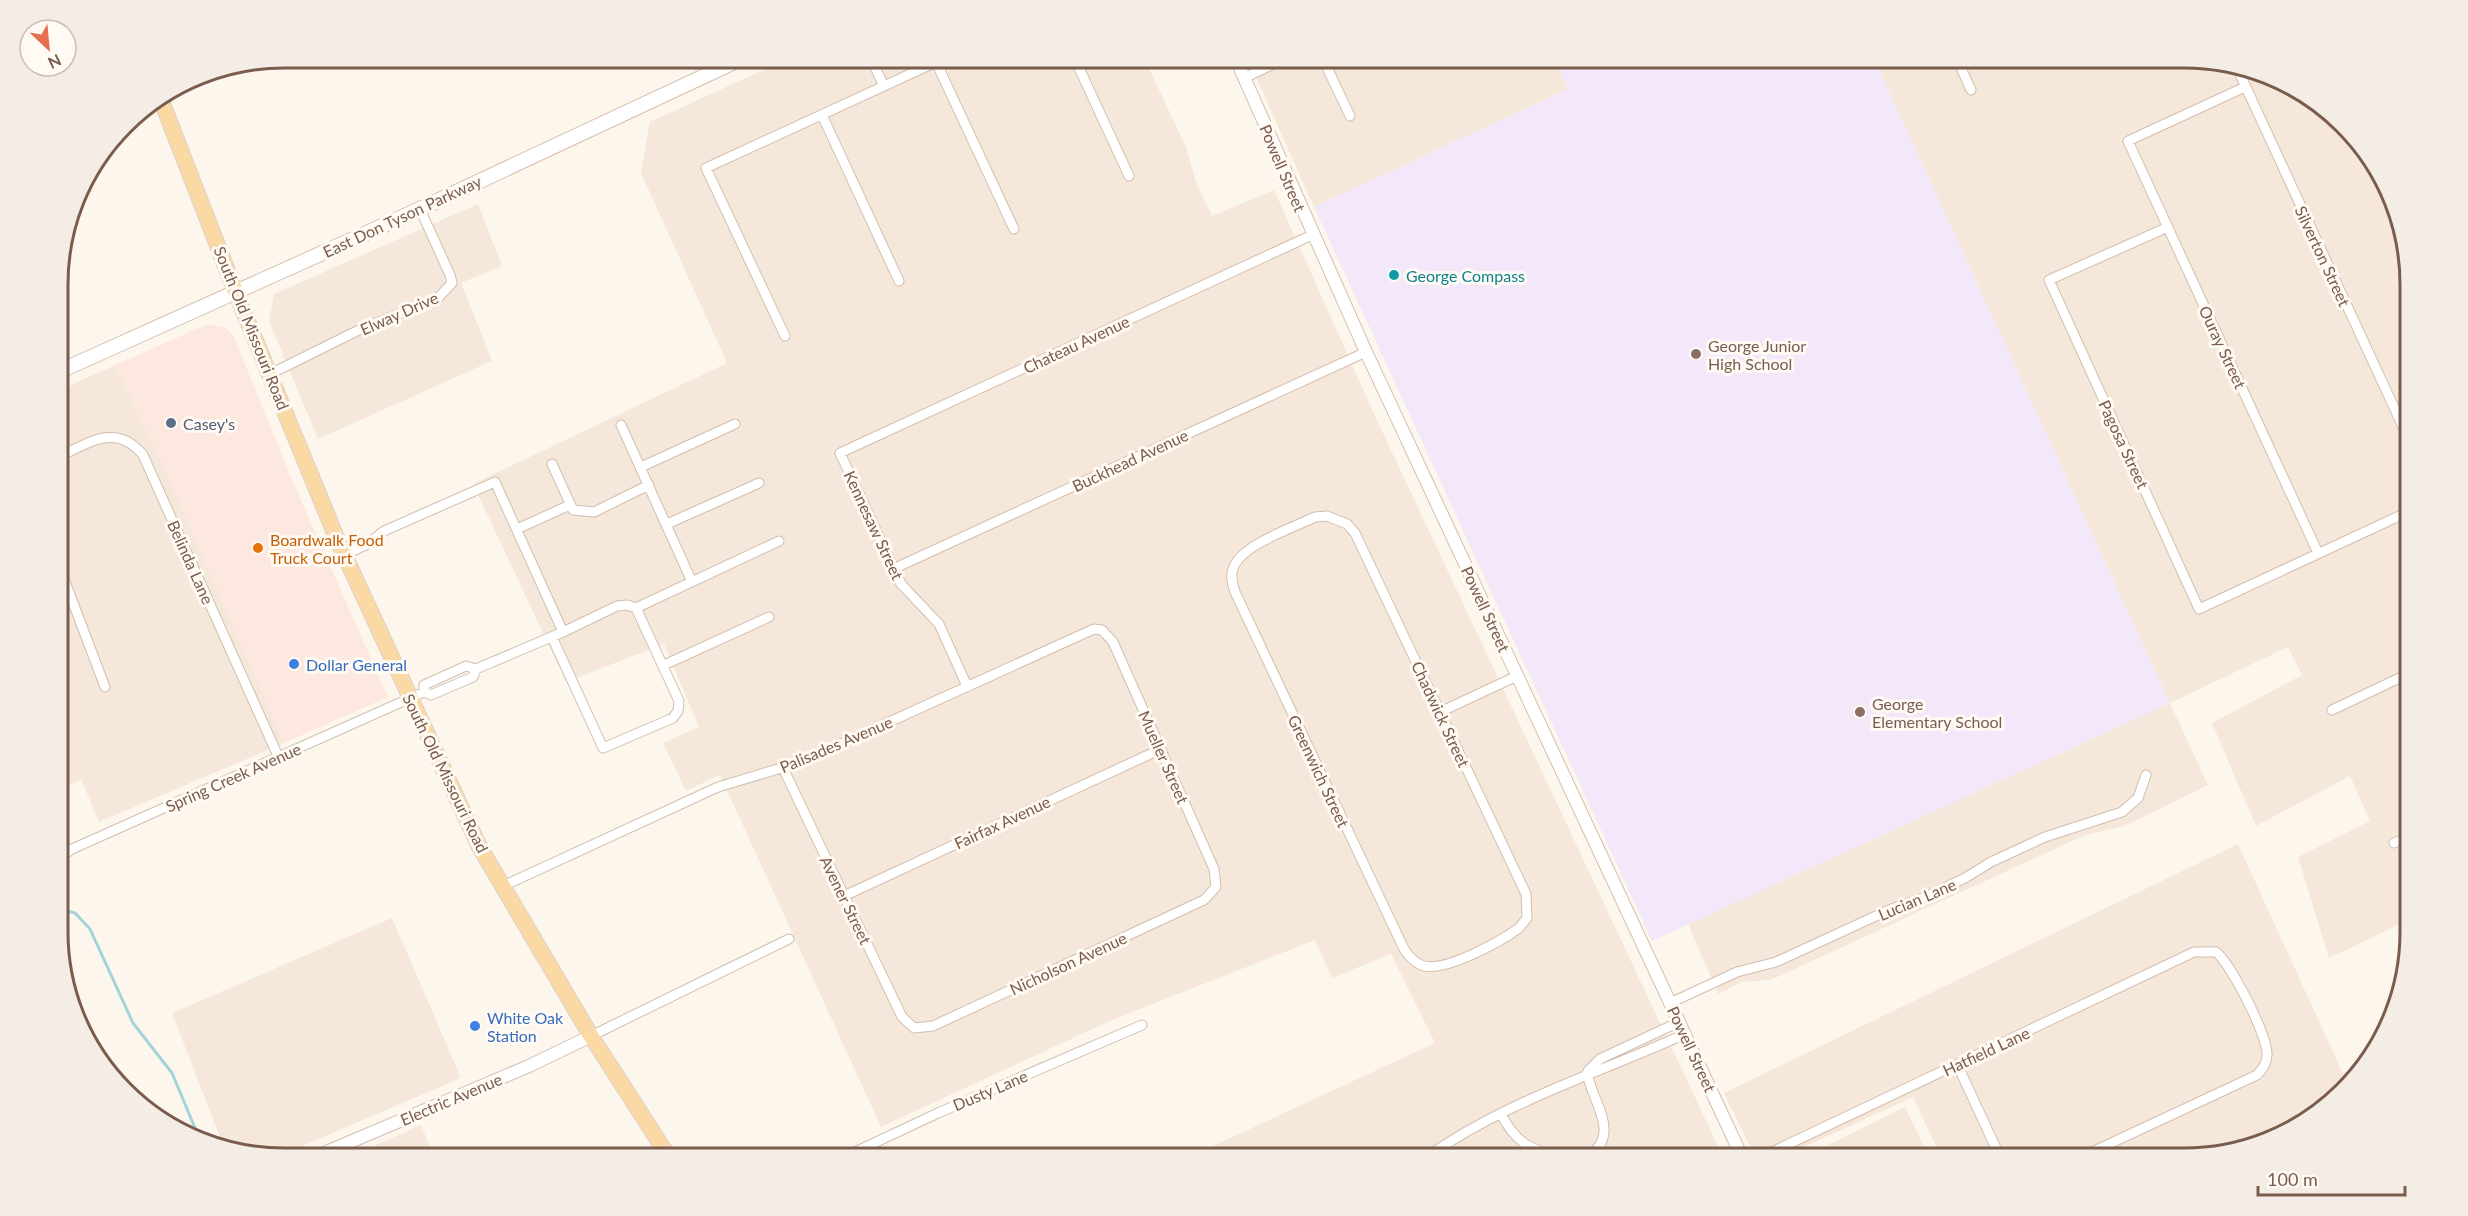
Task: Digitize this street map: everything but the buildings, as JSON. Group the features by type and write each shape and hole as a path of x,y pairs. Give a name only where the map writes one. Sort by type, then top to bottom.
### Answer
{"main road":[{"name":"East Don Tyson Parkway","path":"68,368 420,209 721,68"},
{"name":"South Old Missouri Road","path":"163,105 236,293 344,555 417,695 479,846 591,1036 663,1148"}],"street":[{"path":"875,68 884,86"},
{"path":"785,336 706,168 923,68"},
{"path":"939,68 1014,228"},
{"path":"1079,68 1129,176"},
{"name":"Powell Street","path":"1240,68 1312,235 1738,1148"},
{"path":"1244,78 1265,68"},
{"path":"1328,68 1350,116"},
{"path":"1961,68 1971,90"},
{"name":"Silverton Street","path":"2240,75 2400,420"},
{"name":"Ouray Street","path":"2246,87 2128,141 2319,554"},
{"path":"822,115 899,281"},
{"name":"Elway Drive","path":"270,374 363,328 437,299 446,291 452,283 450,275 420,209"},
{"name":"Pagosa Street","path":"2168,227 2049,280 2199,609 2319,554"},
{"name":"Chateau Avenue","path":"840,453 1312,235"},
{"name":"Buckhead Avenue","path":"894,569 1366,352"},
{"path":"641,467 735,424"},
{"path":"621,425 692,582"},
{"name":"Belinda Lane","path":"68,452 100,438 112,437 129,441 143,455 278,756"},
{"name":"Kennesaw Street","path":"840,453 901,584 939,624 967,686"},
{"path":"552,464 573,510 594,512 649,485"},
{"path":"344,555 366,545 384,531 495,482 563,632"},
{"path":"667,524 759,483"},
{"path":"517,529 570,505"},
{"path":"2319,554 2400,516"},
{"name":"Greenwich Street","path":"1337,518 1315,517 1250,548 1239,558 1233,569 1235,592 1404,950 1421,965 1435,967 1449,964 1509,936 1527,918"},
{"name":"Chadwick Street","path":"1337,518 1355,533 1526,894 1527,918"},
{"name":"Spring Creek Avenue","path":"68,852 417,695 431,695 473,677 476,669 617,606 627,605 636,608 779,541"},
{"path":"68,589 105,687"},
{"path":"552,637 605,749 673,718 678,711 679,700 636,608"},
{"path":"664,665 769,617"},
{"name":"Palisades Avenue","path":"503,886 718,787 783,768 1086,631 1102,630"},
{"name":"Mueller Street","path":"1102,630 1113,642 1161,749 1214,869 1217,879 1216,887"},
{"path":"1440,712 1517,676"},
{"path":"2332,710 2400,678"},
{"name":"Fairfax Avenue","path":"844,896 1161,749"},
{"name":"Avener Street","path":"783,768 902,1017 914,1028"},
{"name":"Lucian Lane","path":"1670,1003 1737,972 1776,962 1889,910 1923,898 2045,837 2122,812 2138,798 2146,775"},
{"path":"2394,843 2400,841"},
{"name":"Nicholson Avenue","path":"914,1028 933,1026 1193,904 1211,894 1216,887"},
{"path":"591,1036 789,939"},
{"name":"Hatfield Lane","path":"1780,1148 2194,952 2216,952 2232,970 2266,1044 2267,1061 2256,1075 2100,1148"},
{"name":"Dusty Lane","path":"863,1148 938,1113 1142,1025"},
{"path":"1440,1148 1463,1132 1587,1073 1631,1058 1682,1028"},
{"name":"Electric Avenue","path":"336,1148 529,1066 591,1036"},
{"path":"1957,1064 1996,1148"},
{"path":"1587,1073 1590,1090 1605,1122 1600,1148"},
{"path":"1501,1114 1509,1130 1520,1142 1535,1148"}],"shaded area":[{"path":"767,68 1149,68 1186,147 1197,185 1212,216 1274,190 1375,416 1719,1148 1209,1148 1435,1043 1391,954 1332,978 1315,940 1112,1020 881,1127 720,775 686,791 663,743 699,727 664,644 566,682 473,484 727,363 641,173 650,122"},
{"path":"1252,68 1559,68 1568,89 1314,207"},
{"name":"George Junior High School","path":"1559,68 1878,68 2170,703 1652,941 1314,207 1568,89"},
{"path":"1878,68 2198,68 2240,75 2292,96 2327,121 2356,152 2372,176 2384,201 2393,228 2400,270 2400,924 2329,958 2298,857 2370,821 2350,776 2256,826 2212,723 2302,675 2288,647 2170,703"},
{"path":"478,204 502,266 461,283 492,361 318,439 269,321 274,294"},
{"path":"208,324 226,328 233,335 290,475 388,697 284,743 156,448 115,365"},
{"path":"115,365 156,448 284,743 99,822 81,779 68,787 68,386"},
{"path":"2170,703 2208,785 2125,826 2085,835 1771,980 1742,982 1718,994 1688,924"},
{"path":"2238,844 2345,1077 2316,1104 2280,1126 2240,1141 2198,1148 1937,1148 1913,1097 1802,1148 1751,1148 1724,1093"},
{"path":"392,918 461,1078 298,1148 255,1147 228,1141 221,1139 172,1013"},
{"path":"1905,1107 1925,1148 1822,1148"},
{"path":"421,1125 430,1148 370,1148"}],"waterway":[{"path":"68,911 75,913 90,929 133,1023 172,1073 196,1130"}],"place":[{"name":"George Compass","path":"1394,275"},
{"name":"George Junior High School","path":"1696,354"},
{"name":"Casey's","path":"171,423"},
{"name":"Boardwalk Food Truck Court","path":"258,548"},
{"name":"Dollar General","path":"294,664"},
{"name":"George Elementary School","path":"1860,712"},
{"name":"White Oak Station","path":"475,1026"}]}
